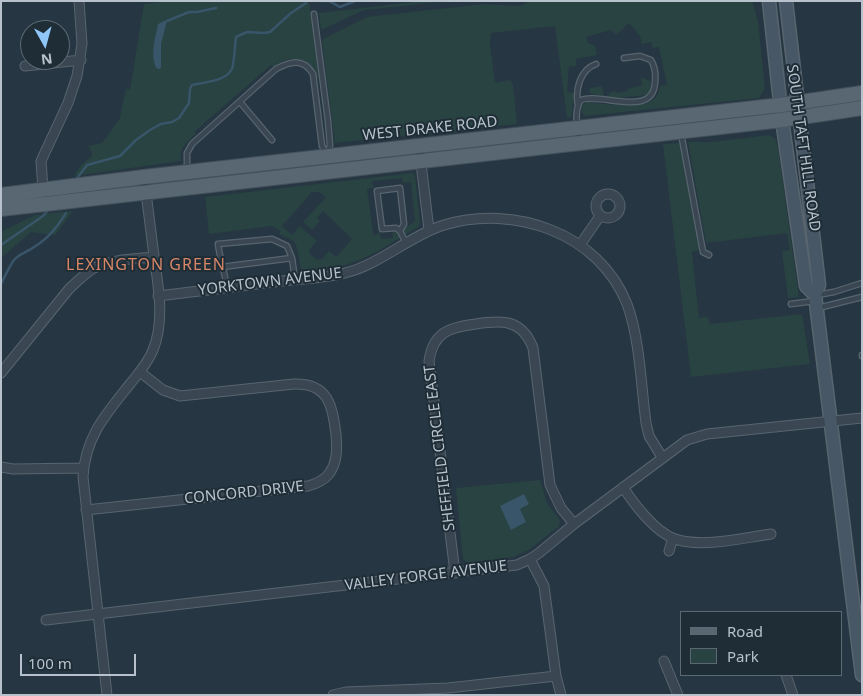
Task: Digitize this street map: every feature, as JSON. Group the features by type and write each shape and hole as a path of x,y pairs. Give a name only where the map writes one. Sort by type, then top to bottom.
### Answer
{"main road":[{"name":"SOUTH TAFT HILL ROAD","path":"768,1 782,120 806,286 816,301"},
{"name":"SOUTH TAFT HILL ROAD","path":"786,1 819,285 816,301 862,675"},
{"name":"WEST DRAKE ROAD","path":"1,209 23,207 48,194 97,182 578,129 799,103 862,93"},
{"name":"WEST DRAKE ROAD","path":"1,195 48,194 84,199 801,118 862,108"}],"street":[{"path":"48,194 41,161 74,86 80,60 82,29 79,1"},
{"path":"70,61 80,60"},
{"path":"419,147 429,230"},
{"path":"107,695 83,468 94,432 140,372 153,350 157,337 160,315 144,177"},
{"path":"580,246 600,216"},
{"name":"YORKTOWN AVENUE","path":"158,296 332,276 358,269 429,230 461,222 501,218 521,220 550,228 580,246 604,266 626,302 635,333 649,436 662,457"},
{"path":"1,373 69,289 94,268 108,263 154,257"},
{"name":"SHEFFIELD CIRCLE EAST","path":"455,573 429,360 432,347 441,335 454,327 500,321 508,322 521,330 531,342 550,485 560,508 574,524"},
{"name":"CONCORD DRIVE","path":"86,510 308,486 322,481 332,470 337,454 333,410 324,394 312,386 304,383 180,396 163,390 140,372"},
{"name":"VALLEY FORGE AVENUE","path":"46,620 517,565 530,559 662,457 687,440 707,434 862,418"},
{"path":"1,467 13,469 83,468"},
{"path":"623,487 636,506 656,526 673,538 690,542 706,542 771,534"},
{"path":"669,551 673,538"},
{"path":"530,559 544,586 556,676 561,695"},
{"path":"664,662 678,695"},
{"path":"333,695 449,691 556,676"},
{"path":"786,676 793,695"}],"lane":[{"path":"314,14 328,121 330,145 328,157 329,171"},
{"path":"578,105 586,98 623,102 645,100 651,96 655,89 656,76 654,66 650,60 640,56 624,58"},
{"path":"188,172 187,154 192,144 276,69 289,62 300,63 308,67 313,74 322,146 328,157"},
{"path":"580,143 578,89 582,74 588,67 596,64"},
{"path":"240,102 272,140"},
{"path":"681,132 703,252 709,255"},
{"path":"400,231 404,224 400,188 377,191 382,229 396,228 400,231 406,244"},
{"path":"227,288 218,244 272,239 287,246 292,258 295,280"},
{"path":"222,266 292,258"},
{"path":"816,301 834,292 862,283"},
{"path":"791,304 862,297"}],"green space":[{"path":"169,1 309,1 319,78 316,78 310,65 299,59 286,60 274,67 271,65 194,132 196,134 182,149 181,161 74,176 81,165 92,156 88,146 102,143 120,118 126,89 130,90 144,4"},
{"path":"424,1 446,1 364,10 321,30 319,13"},
{"path":"530,1 752,1 758,21 765,88 759,98 584,116 582,106 587,102 623,105 643,104 656,97 660,86 667,85 659,47 653,48 651,42 642,44 640,36 629,23 616,35 611,30 586,37 588,43 595,46 597,55 576,59 576,66 569,66 567,92 575,93 571,118 567,118 555,26 491,33 490,44 495,83 510,80 513,85 517,124 335,143 323,39 367,17 485,4 516,6"},
{"path":"641,77 650,81 647,95 614,98 604,96 616,91 617,93 628,91 628,89 642,85"},
{"path":"602,86 604,96 589,93 590,88"},
{"path":"769,135 775,138 778,148 799,297 788,298 782,251 790,250 787,233 706,243 688,142 712,142"},
{"path":"680,143 699,250 692,252 699,318 708,317 710,324 802,314 810,364 691,377 663,144"},
{"path":"413,173 415,176 420,223 418,227 381,250 351,263 341,266 301,270 294,241 279,234 281,231 272,226 209,234 205,197","holes":["402,178 403,183 411,182 415,221 405,228 392,233 393,238 381,239 380,232 374,236 373,233 367,189 375,187 371,183 373,181","312,192 319,192 326,197 303,222 312,230 320,221 317,218 323,211 352,239 336,257 329,251 321,260 317,260 309,253 309,250 317,241 300,226 292,235 282,226"]},
{"path":"73,211 55,235 31,232 1,258 2,231 35,215"},
{"path":"540,480 547,503 560,520 559,526 530,549 513,557 468,563 463,559 456,488"}],"water":[{"path":"167,21 161,44 161,68 159,69 156,68 154,63 154,46 158,24"},
{"path":"524,494 529,504 520,509 526,522 511,530 500,506"}],"waterway":[{"path":"322,1 328,1"},
{"path":"329,1 340,7 355,1"},
{"path":"75,181 87,165 120,156 136,140 150,130 179,118 189,103 192,85 219,79 232,69 236,37 247,32 270,32 291,13 306,3"},
{"path":"167,21 189,12 216,8"},
{"path":"1,245 43,216 49,209"},
{"path":"1,284 14,260 44,240 56,228 66,213"}],"district":[{"name":"LEXINGTON GREEN","path":"146,265"}]}
